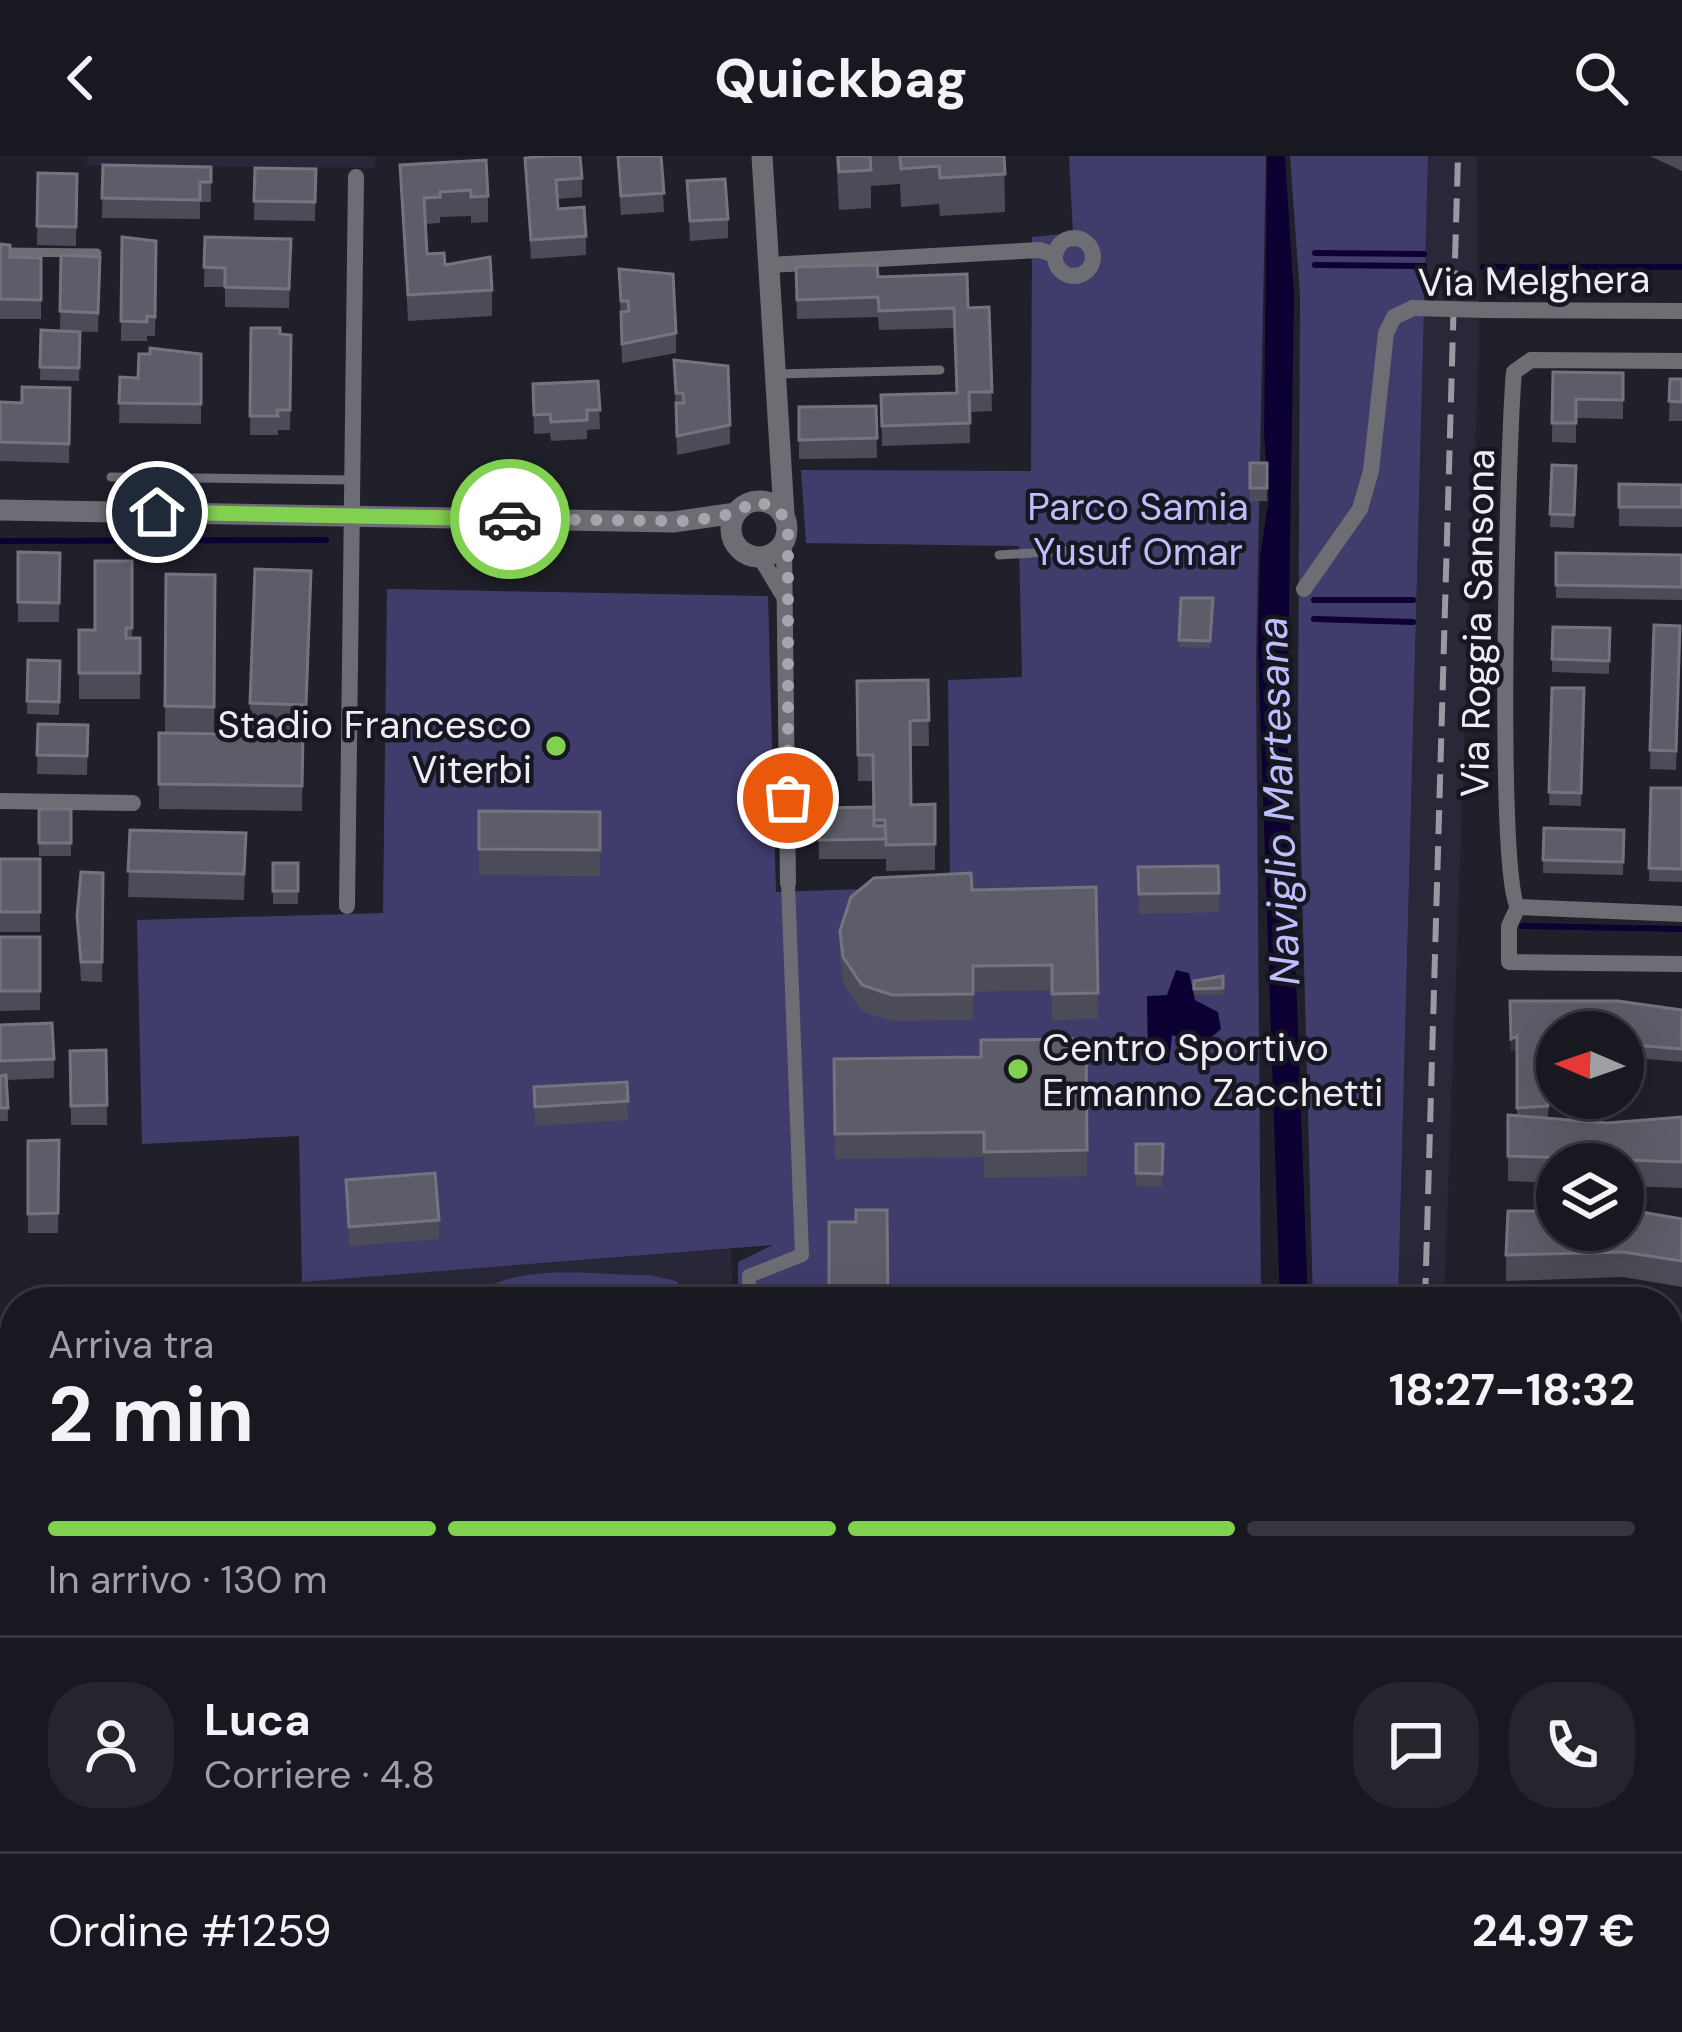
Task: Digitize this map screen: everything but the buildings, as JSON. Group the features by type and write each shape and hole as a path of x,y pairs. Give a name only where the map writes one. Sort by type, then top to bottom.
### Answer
{"street":[{"path":"748,1287 748,1276 802,1256 788,884 782,459 762,156"},
{"path":"346,906 356,177"},
{"path":"770,265 1040,250 1055,255"},
{"name":"Via Melghera","path":"1304,589 1360,509 1371,471 1386,333 1394,317 1413,308 1682,310"},
{"name":"Via Roggia Sansona","path":"1682,361 1525,361 1513,377 1514,899 1509,926 1509,962 1682,964"},
{"path":"764,501 782,459"},
{"path":"0,509 674,522 736,513 747,504 764,501 784,514"},
{"path":"732,538 736,513"},
{"path":"674,522 732,538 744,553 760,557 784,596"},
{"path":"760,557 784,542"},
{"path":"0,801 133,803"},
{"path":"1514,899 1682,914"}],"lane":[{"path":"0,252 97,253"},
{"path":"776,374 940,370"},
{"path":"111,476 352,480"},
{"path":"999,555 1078,550"}],"shaded area":[{"path":"87,156 375,156 375,168 87,165"},
{"path":"1428,156 1477,156 1479,347 1445,1287 1398,1287"},
{"path":"731,1249 732,1287 251,1287"}],"green space":[{"name":"Parco Samia Yusuf Omar","path":"1069,156 1266,156 1256,663 1261,1287 738,1287 738,1262 773,1245 302,1282 299,1136 142,1144 137,920 383,913 387,589 768,596 776,892 950,886 948,680 1022,677 1019,546 806,543 801,470 1031,471 1032,237 1073,233"},
{"path":"1290,156 1428,156 1398,1287 1313,1287 1298,736 1300,295"},
{"path":"529,1275 650,1275 682,1287 490,1287"}],"water":[{"name":"Naviglio Martesana","path":"1267,156 1285,156 1294,296 1287,733 1307,1287 1279,1287 1258,648 1260,557 1269,498 1264,434"},
{"path":"1176,970 1189,973 1195,1000 1218,1012 1221,1029 1201,1046 1172,1035 1169,1063 1148,1064 1147,996 1167,995"}],"waterway":[{"path":"1315,253 1424,254"},
{"path":"1315,265 1424,266"},
{"path":"1483,267 1682,267"},
{"path":"0,541 326,540"},
{"path":"1314,600 1413,600"},
{"name":"Naviglio Martesana","path":"1314,619 1413,622"},
{"path":"1522,926 1682,929"}],"railway":[{"path":"1425,1287 1458,156"}],"way so far":[{"path":"510,519 703,520 736,513 754,501 772,503 784,514 788,526 784,596 788,798"}],"place":[{"name":"Stadio Francesco Viterbi","path":"556,746"},
{"name":"Centro Sportivo Ermanno Zacchetti","path":"1018,1069"}],"route":[{"path":"157,512 510,519"}]}
